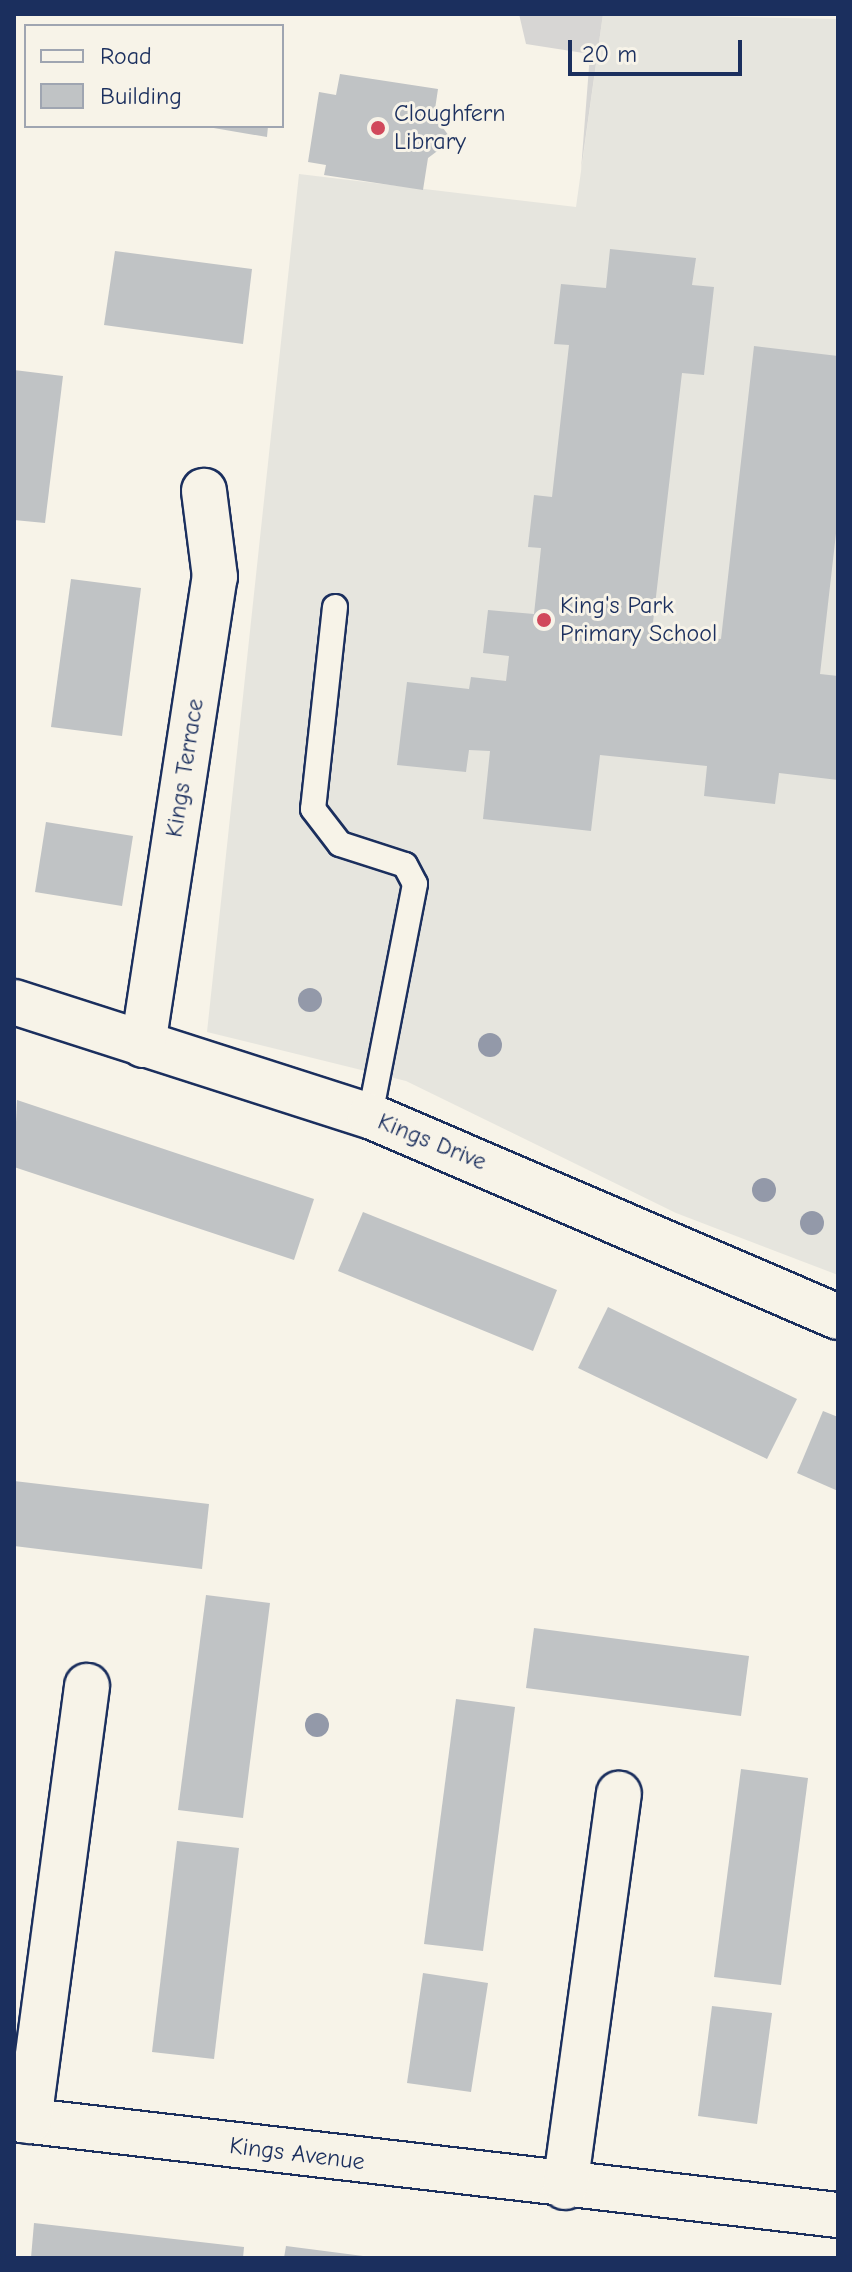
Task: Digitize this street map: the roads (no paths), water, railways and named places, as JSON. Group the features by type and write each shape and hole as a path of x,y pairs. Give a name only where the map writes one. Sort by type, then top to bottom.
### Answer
{"street":[{"name":"Kings Terrace","path":"143,1045 215,577 204,491"},
{"name":"Kings Drive","path":"14,1002 370,1116 838,1317"},
{"name":"Kings Avenue","path":"87,1686 21,2120 565,2187 838,2215"},
{"path":"565,2187 619,1794"}],"lane":[{"path":"335,607 313,809 340,844 405,865 415,884 370,1116"}],"place":[{"name":"Cloughfern Library","path":"378,128"},
{"name":"King's Park Primary School","path":"544,620"}]}
